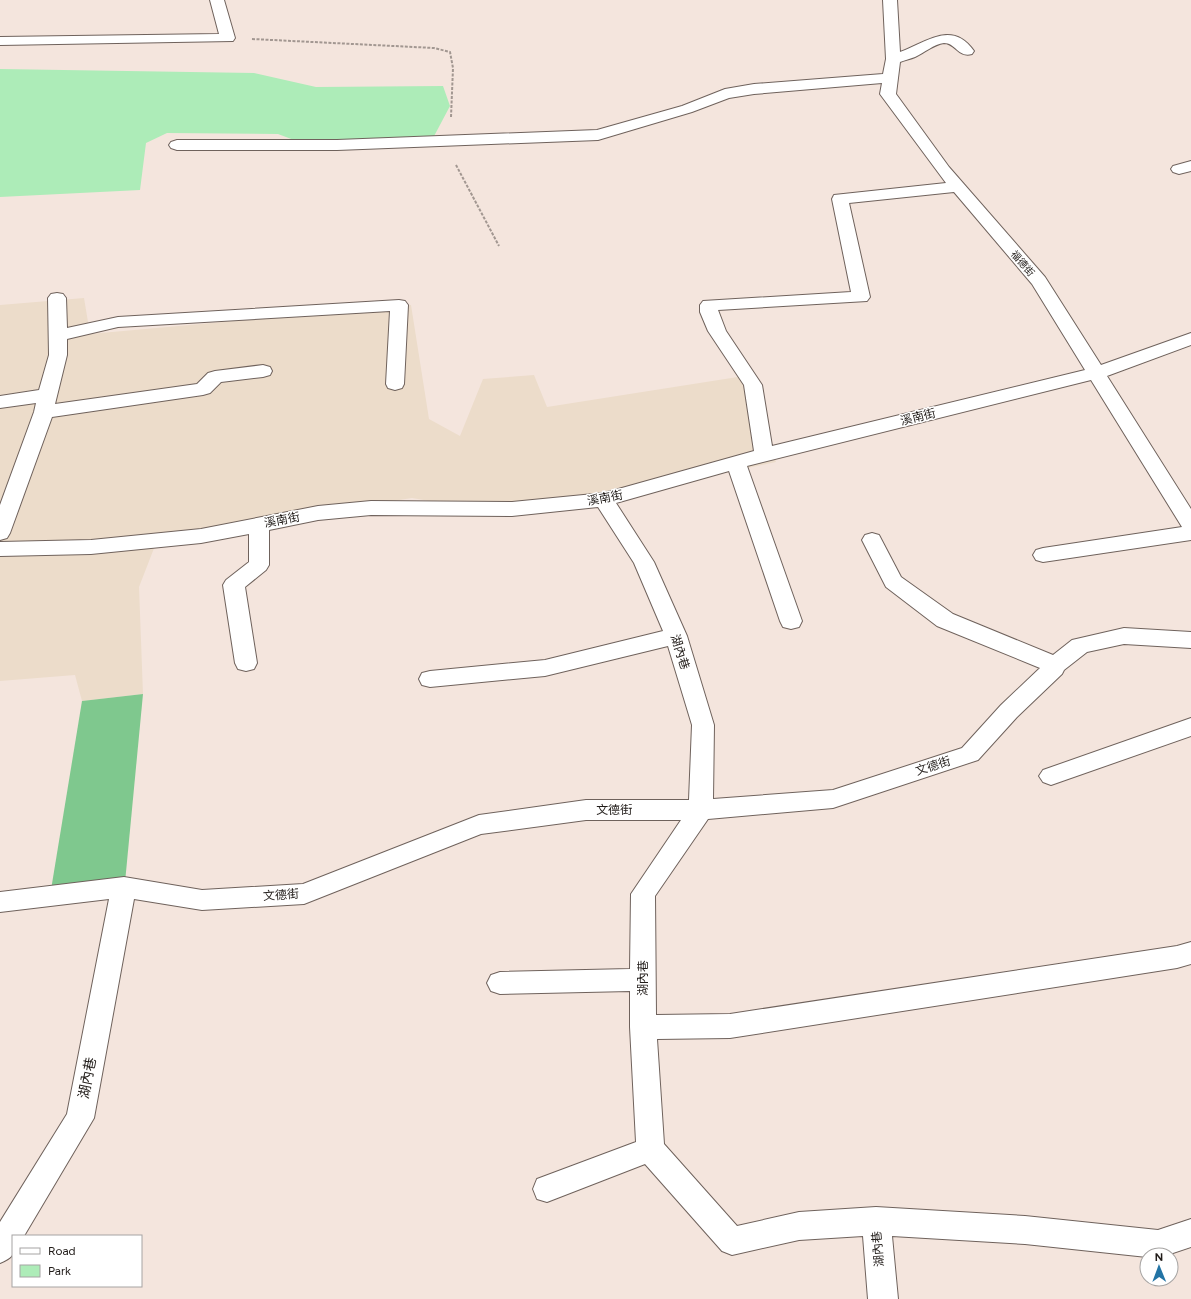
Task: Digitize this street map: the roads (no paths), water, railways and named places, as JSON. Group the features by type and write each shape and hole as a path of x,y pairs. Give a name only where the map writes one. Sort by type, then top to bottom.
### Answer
{"street":[{"path":"0,41 228,38 217,0"},
{"name":"福德街","path":"890,0 893,59 888,94 943,170 1039,281 1191,524"},
{"path":"893,59 910,54 934,40 948,39 958,42 967,51"},
{"path":"176,145 338,145 598,136 687,109 725,94 754,89 890,78"},
{"path":"764,455 753,384 717,332 709,312 709,305 861,297 840,199 958,187"},
{"path":"0,533 45,403 58,355 57,298"},
{"path":"58,335 118,322 400,305 395,384"},
{"name":"溪南街","path":"0,549 91,548 201,536 318,513 371,508 512,508 604,500 764,455 1097,373 1191,339"},
{"path":"0,402 45,403 203,389 215,377 263,371"},
{"path":"736,463 791,621"},
{"name":"湖內巷","path":"604,500 644,562 676,636 703,725 701,810 643,894 643,1027 650,1149 732,1241 799,1226 876,1221 884,1299"},
{"path":"246,663 234,585 259,565 259,525"},
{"path":"1043,555 1191,533"},
{"path":"872,540 893,582 944,620 1055,665"},
{"path":"430,679 546,668 676,636"},
{"name":"文德街","path":"0,902 124,887 202,900 304,894 479,824 586,810 701,810 833,799 970,754 1009,711 1054,668 1055,665 1080,646 1124,636 1191,640"},
{"path":"1051,776 1191,727"},
{"name":"湖內巷","path":"0,1249 80,1118 124,887"},
{"path":"643,1027 730,1026 1178,957 1191,953"},
{"path":"500,983 643,980"},
{"path":"547,1189 650,1149"},
{"path":"876,1221 1024,1230 1158,1244 1191,1233"}]}
